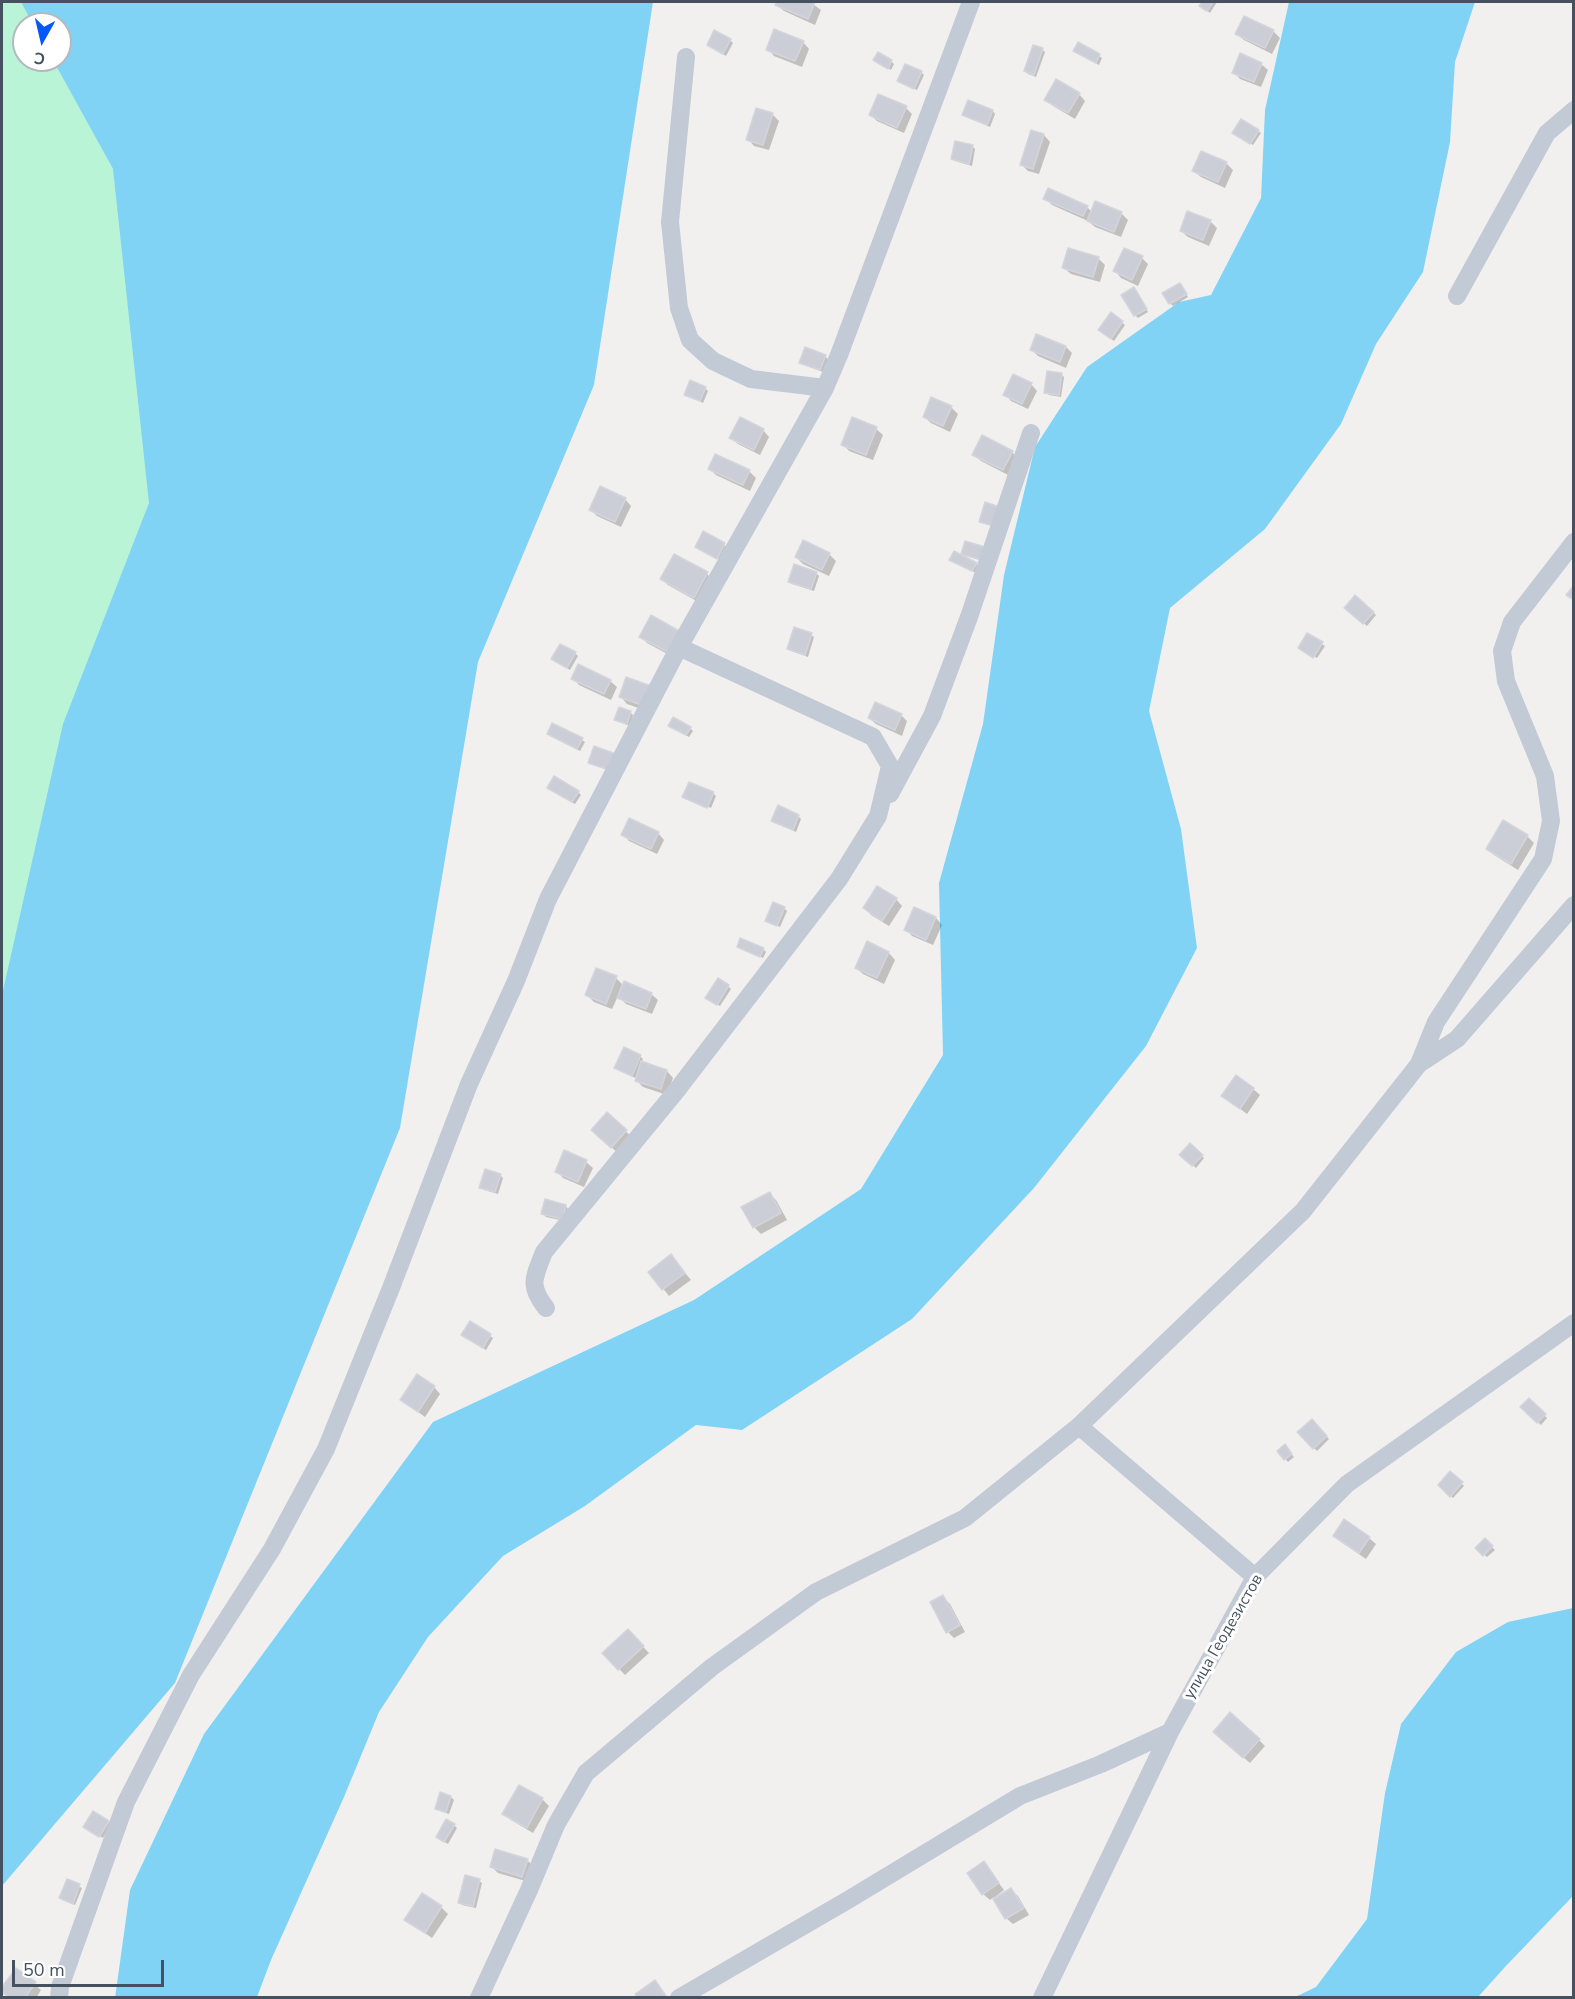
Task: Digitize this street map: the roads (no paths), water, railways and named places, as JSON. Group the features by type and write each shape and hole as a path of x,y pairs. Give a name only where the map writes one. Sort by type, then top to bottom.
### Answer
{"street":[{"path":"59,1998 60,1987 126,1802 191,1674 272,1549 326,1449 469,1084 516,981 548,899 679,647 825,388 971,2"},
{"path":"686,57 670,222 679,308 690,340 713,361 751,379 825,388"},
{"path":"1457,296 1547,133 1574,110"},
{"path":"546,1308 534,1294 534,1278 543,1252 677,1090 840,879 878,816 932,716 969,616 1031,433"},
{"path":"479,1998 556,1825 586,1773 712,1667 816,1592 965,1518 1079,1426 1303,1211 1419,1064 1437,1022 1543,859 1551,821 1545,776 1506,681 1502,651 1512,622 1574,542"},
{"path":"679,647 873,737 890,766 878,816"},
{"path":"1419,1064 1457,1039 1574,905"},
{"name":"улица Геодезистов","path":"1042,1998 1170,1732 1255,1577 1347,1484 1574,1323"},
{"path":"1079,1426 1255,1577"},
{"path":"679,1998 848,1900 1020,1796 1101,1764 1170,1732"}],"water":[{"path":"21,2 653,2 594,385 478,662 400,1128 175,1683 2,1886 2,995 63,724 149,503 113,169 60,72 72,72 72,12 26,12"},
{"path":"1289,2 1475,2 1455,62 1450,142 1423,272 1376,344 1341,424 1265,529 1170,608 1149,711 1181,829 1197,948 1146,1046 1034,1188 912,1319 742,1430 696,1425 585,1506 503,1556 428,1637 379,1712 257,1997 115,1998 130,1890 204,1734 433,1422 694,1300 861,1189 943,1055 939,883 983,724 1004,575 1035,447 1087,367 1179,302 1211,295 1261,198 1265,110"},
{"path":"1573,1608 1573,1896 1478,1997 1295,1997 1316,1987 1367,1919 1385,1793 1401,1724 1456,1652 1508,1622"}]}
